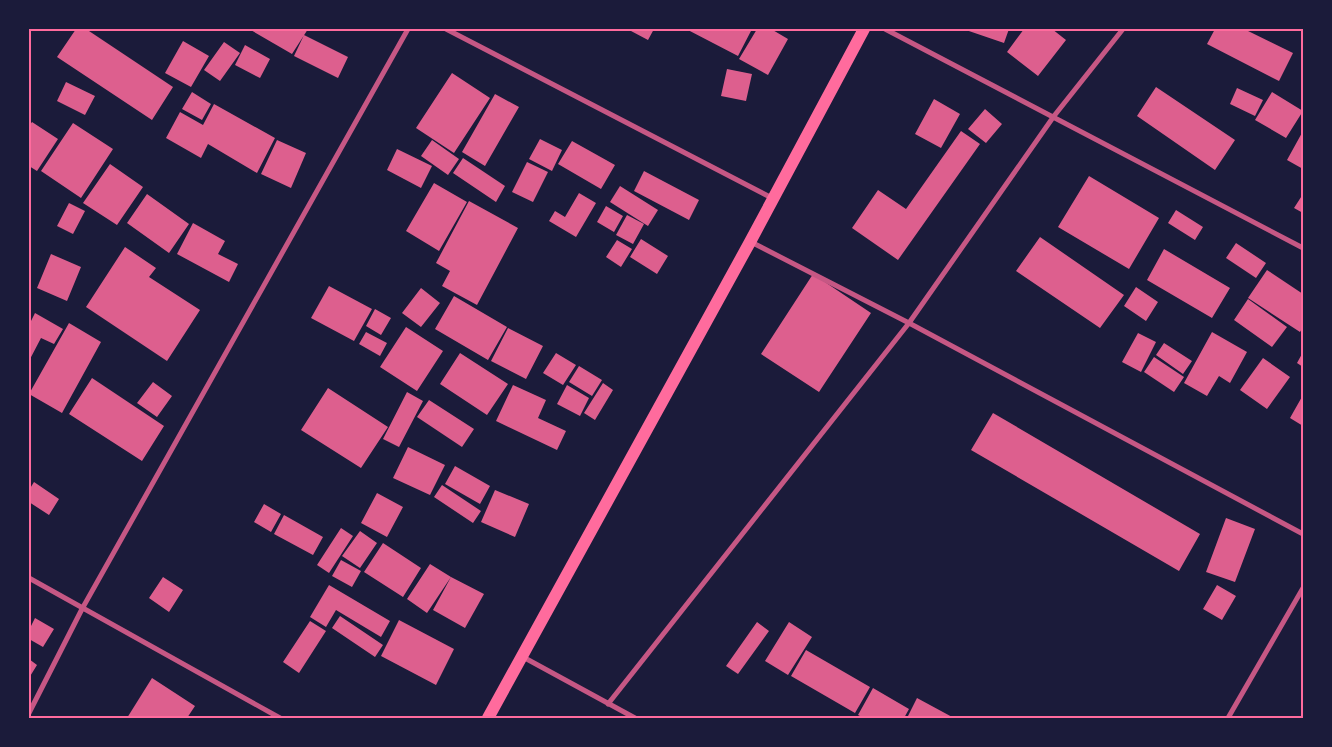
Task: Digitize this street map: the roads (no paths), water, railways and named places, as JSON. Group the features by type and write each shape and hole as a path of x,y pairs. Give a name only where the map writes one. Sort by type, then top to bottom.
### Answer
{"main road":[{"path":"488,718 774,199 864,29"}],"street":[{"path":"29,713 82,609 408,29"},
{"path":"446,29 774,199"},
{"path":"884,29 1054,116 1303,248"},
{"path":"608,704 909,324 1054,116 1123,29"},
{"path":"750,242 909,324 1303,534"},
{"path":"29,578 280,718"},
{"path":"1228,718 1303,588"},
{"path":"522,657 635,718"}]}
